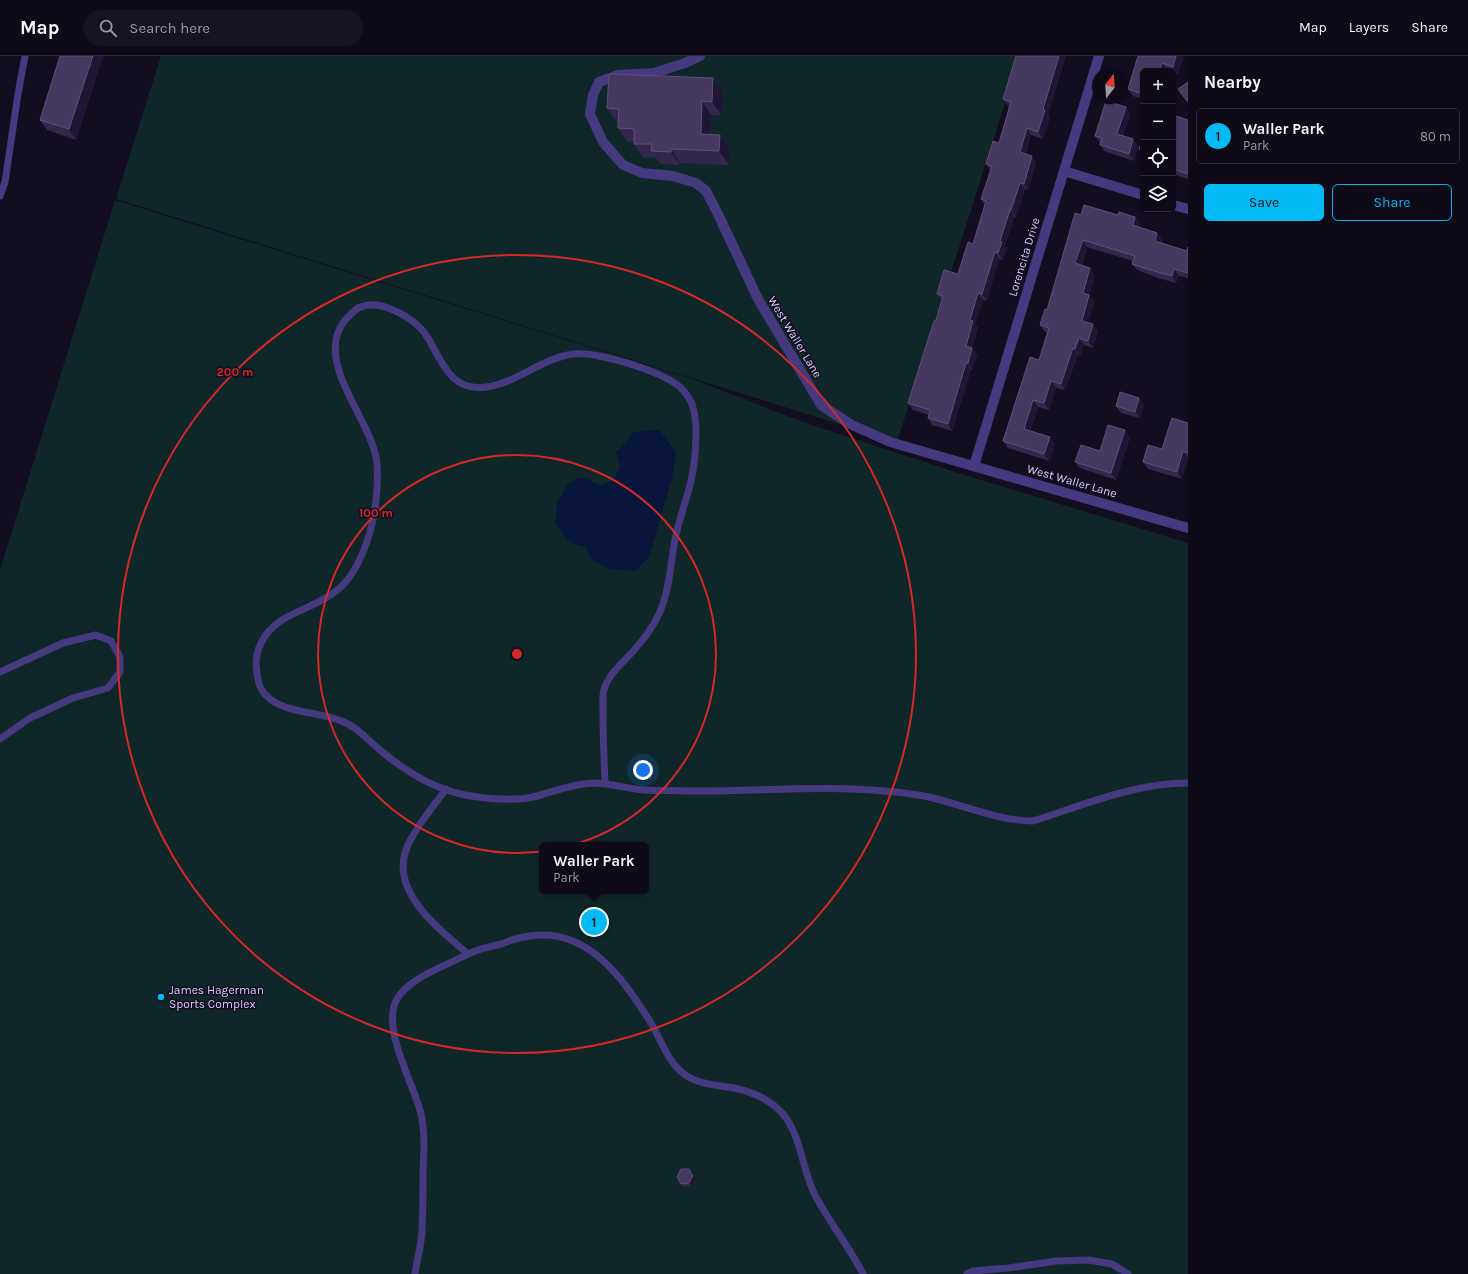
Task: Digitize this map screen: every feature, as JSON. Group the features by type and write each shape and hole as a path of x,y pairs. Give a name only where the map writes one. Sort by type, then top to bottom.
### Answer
{"street":[{"name":"West Waller Lane","path":"700,56 685,63 654,73 618,75 599,82 593,95 590,114 603,142 623,165 642,173 673,176 696,183 706,191 758,299 821,405 850,424 890,442 1188,528"},
{"name":"Lorencita Drive","path":"974,466 1099,56"},
{"path":"1064,171 1140,194"},
{"path":"1176,205 1188,209"}],"lane":[{"path":"0,196 5,182 25,56"},
{"path":"605,783 602,727 604,687 658,618 664,602 672,565 675,541 692,481 695,461 696,424 693,406 687,394 678,385 661,375 610,358 576,353 560,357 495,385 482,388 466,385 455,379 445,369 433,350 428,338 408,317 394,310 375,304 359,307 344,320 337,333 335,354 346,389 367,431 376,457 377,492 374,516 366,545 344,584 335,593 278,621 266,634 258,649 256,663 258,681 263,692 273,702 287,708 318,713 350,724 401,767 438,787 469,796 528,798 564,787 605,783 640,790 717,791 787,788 853,789 928,797 1004,818 1020,821 1034,821 1138,788 1167,783 1188,783"},
{"path":"0,672 63,643 96,634 111,641 120,657 120,672 108,688 73,698 30,718 0,739"},
{"path":"446,789 408,846 403,864 404,879 410,894 426,915 450,939 468,954"},
{"path":"415,1274 422,1234 424,1135 421,1113 399,1055 392,1012 397,999 407,987 416,980 476,950 525,936 549,935 570,940 590,948 605,961 635,998 654,1027 670,1058 684,1074 699,1082 717,1087 734,1088 753,1094 769,1101 782,1114 791,1125 814,1192 862,1274"},
{"path":"967,1274 973,1271 1057,1261 1088,1260 1112,1264 1128,1274"}],"green space":[{"path":"161,56 1020,56 897,442 116,199"},
{"path":"115,200 693,379 803,422 955,472 1188,543 1188,1274 0,1274 0,570"}],"water":[{"path":"660,430 676,453 672,478 649,557 635,571 608,569 591,559 586,547 570,543 555,523 557,503 567,485 577,478 587,479 600,485 614,480 620,466 616,452 633,432"}],"building":[{"path":"60,56 93,56 69,129 40,120"},
{"path":"1016,56 1059,56 1043,109 1045,110 1038,132 1027,128 1020,152 1032,156 1024,184 1020,183 1010,210 1000,241 1002,242 998,253 995,252 982,294 978,293 970,320 973,321 966,346 972,348 968,363 966,363 948,424 928,418 930,410 908,403 943,296 937,294 944,270 958,274 968,242 973,244 986,201 981,199 992,166 986,164 993,141 999,143 1011,102 1003,99"},
{"path":"1138,56 1176,56 1173,67 1162,63 1160,68 1140,68 1140,93 1128,89"},
{"path":"609,74 713,78 712,102 702,101 701,134 720,135 719,151 671,149 671,152 651,151 652,144 634,144 634,129 618,128 619,109 607,108"},
{"path":"1188,82 1188,101 1187,101 1178,89"},
{"path":"1105,104 1116,104 1126,107 1117,134 1133,139 1129,154 1100,145 1102,138 1095,136"},
{"path":"1176,116 1188,120 1188,174 1176,170"},
{"path":"1084,205 1118,215 1119,212 1135,217 1133,225 1157,233 1155,241 1187,251 1188,247 1188,273 1174,269 1172,276 1154,271 1132,264 1135,256 1083,240 1075,263 1090,268 1083,293 1089,295 1082,321 1093,324 1088,341 1079,338 1075,349 1073,348 1061,384 1051,381 1044,403 1033,400 1024,429 1050,437 1044,454 1003,441 1030,357 1039,360 1049,328 1040,325 1045,309 1047,310 1075,213 1081,215"},
{"path":"1120,392 1139,398 1135,412 1116,406"},
{"path":"1172,418 1188,423 1188,453 1183,451 1177,472 1143,462 1148,445 1162,449"},
{"path":"1108,425 1125,430 1111,473 1075,462 1081,445 1100,451"},
{"path":"681,1169 689,1169 693,1176 689,1183 681,1184 677,1177"}],"place":[{"name":"Waller Park","path":"594,922"},
{"name":"James Hagerman Sports Complex","path":"161,997"}]}
